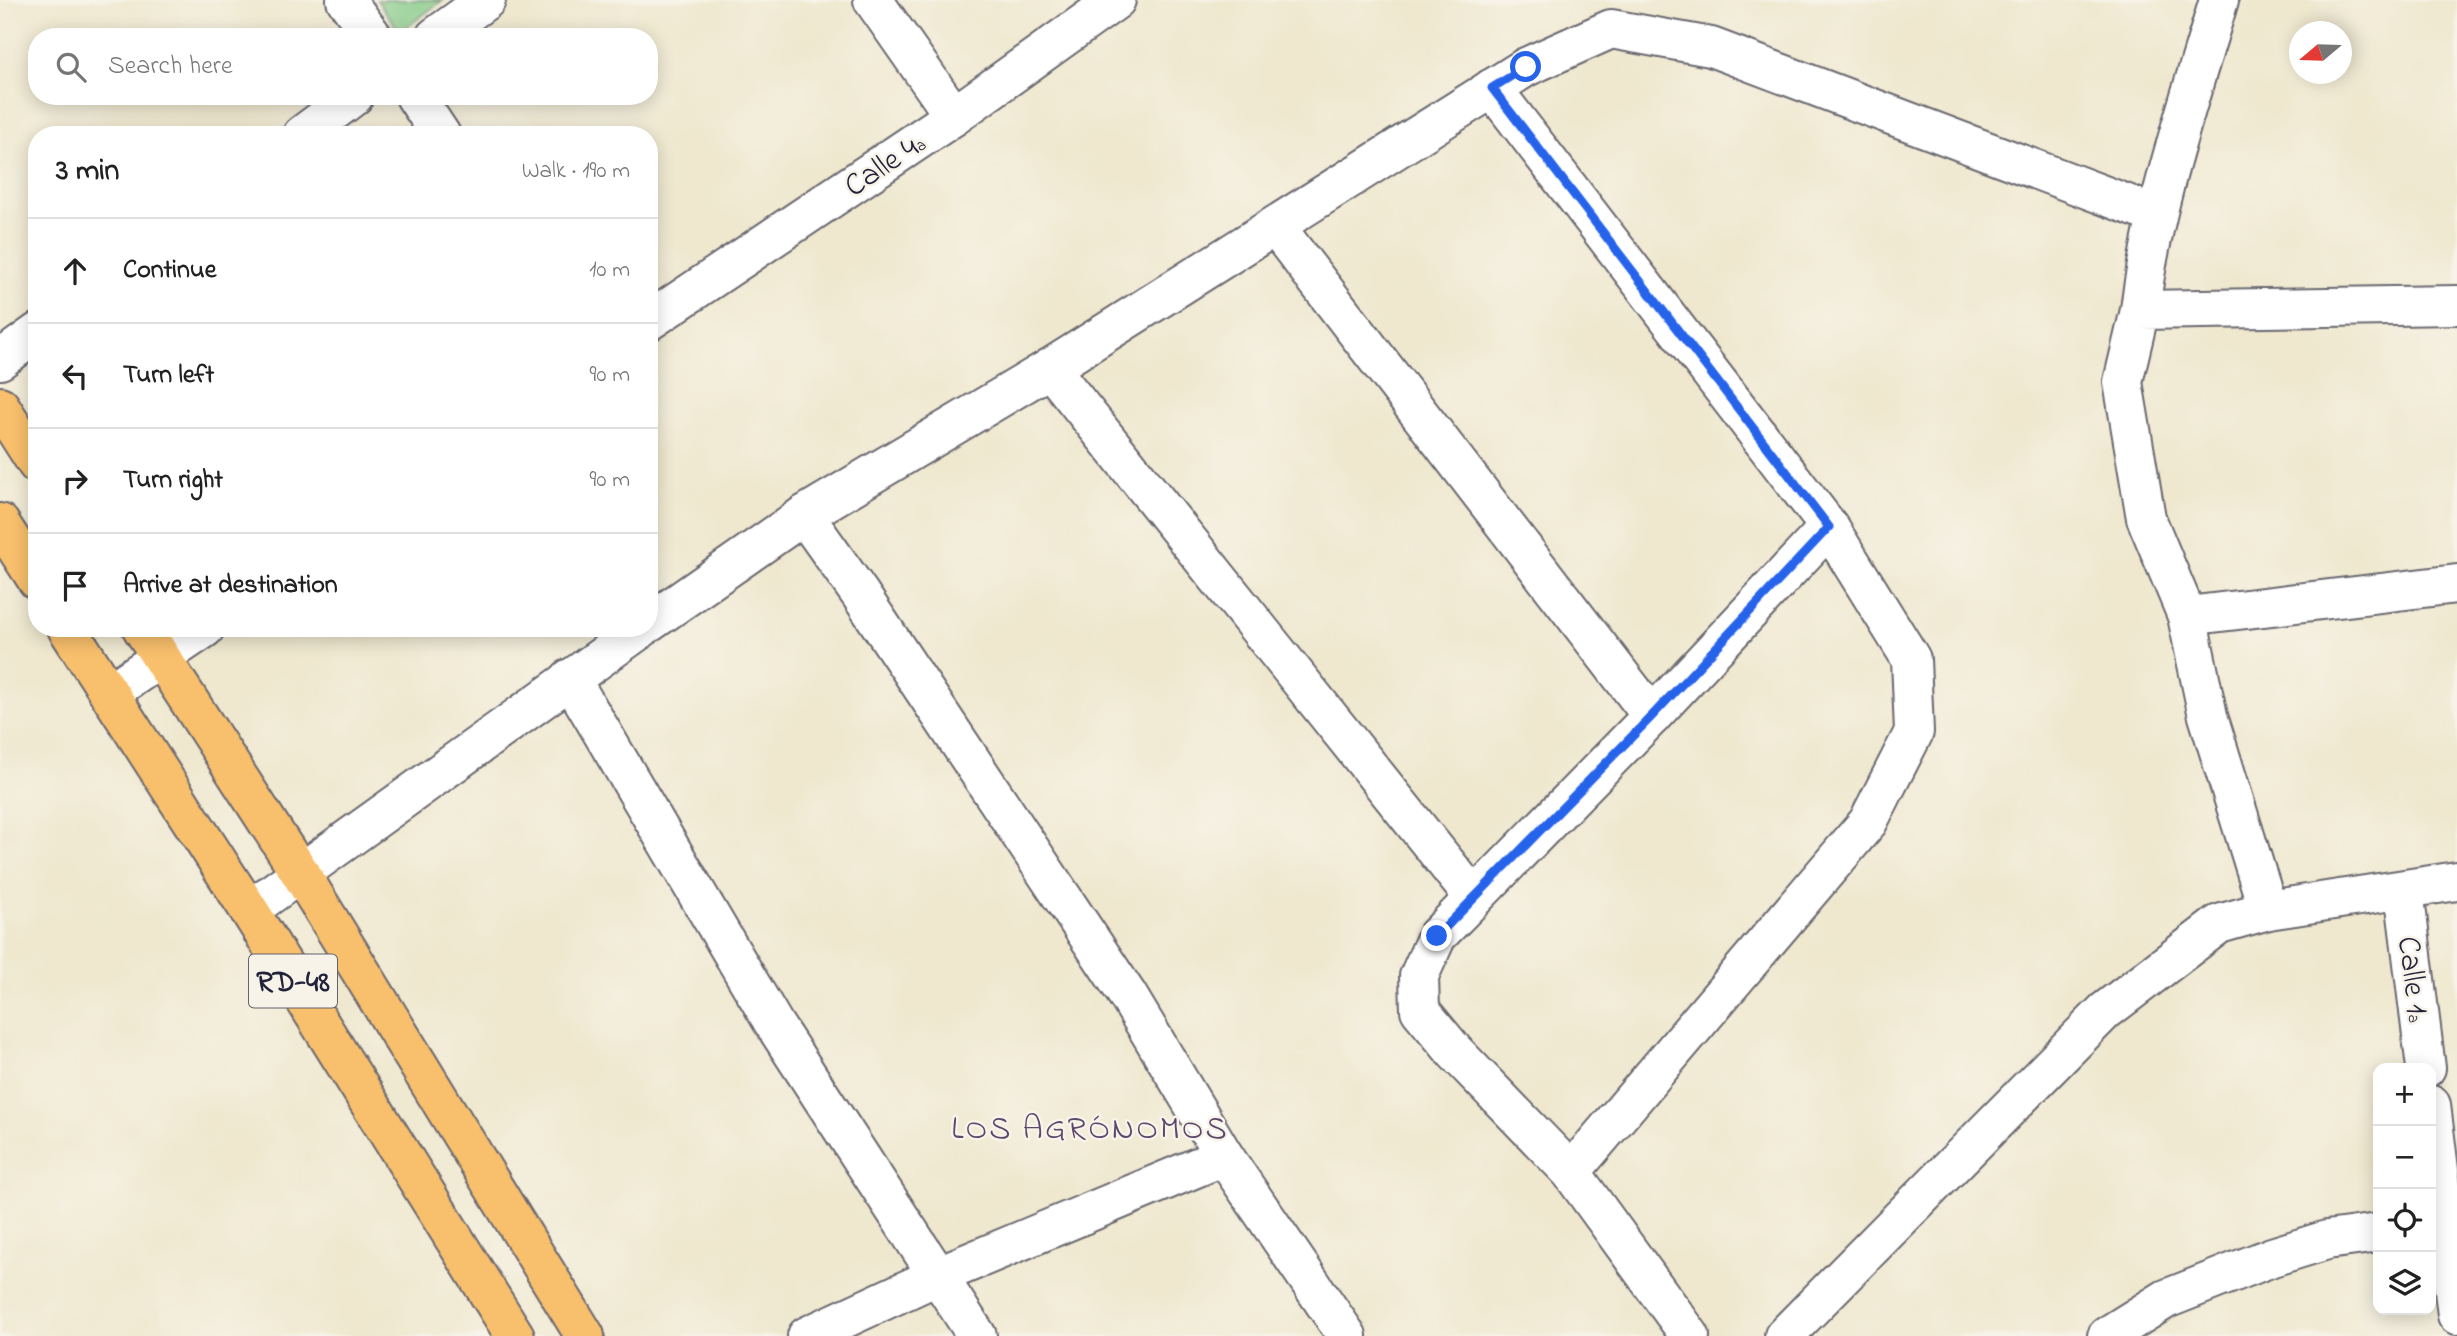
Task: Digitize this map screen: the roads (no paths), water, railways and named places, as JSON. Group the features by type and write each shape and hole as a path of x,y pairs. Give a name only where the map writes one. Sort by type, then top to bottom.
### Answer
{"main road":[{"path":"0,406 28,450"},
{"path":"0,523 28,566"},
{"name":"RD-48","path":"73,637 249,910 515,1336"},
{"name":"RD-48","path":"151,643 301,874 585,1336"}],"street":[{"path":"346,0 366,28"},
{"path":"447,28 486,0"},
{"path":"873,0 954,116"},
{"name":"Calle 4ª","path":"658,315 954,116 1116,0"},
{"path":"2219,0 2156,215 2140,310 2123,382 2146,518 2186,616 2208,716 2267,910"},
{"path":"658,617 804,515 1050,368 1526,67 1611,29 1711,47 2156,215"},
{"path":"1492,88 1829,527 1911,659 1914,732 1868,821 1571,1172"},
{"path":"314,126 342,105"},
{"path":"421,105 435,126"},
{"path":"1275,226 1652,716"},
{"path":"2140,310 2457,305"},
{"path":"0,360 28,340"},
{"path":"1050,368 1474,898"},
{"path":"804,515 860,594 1128,996 1224,1156 1347,1336"},
{"path":"1690,1336 1571,1172 1454,1051 1420,1010 1419,976 1437,936 1652,716 1829,527"},
{"path":"2186,616 2457,584"},
{"path":"109,693 151,643 173,637"},
{"path":"249,910 629,637"},
{"path":"570,678 774,1024 977,1336"},
{"path":"1784,1336 2105,1011 2219,924 2267,910 2457,881"},
{"name":"Calle 1ª","path":"2404,890 2425,1063"},
{"path":"2432,1126 2438,1226 2457,1315"},
{"path":"807,1336 939,1275 1224,1156"},
{"path":"2107,1336 2166,1299 2272,1257 2327,1240 2373,1234"}],"district":[{"name":"LOS AGRÓNOMOS","path":"1090,1126"}]}
